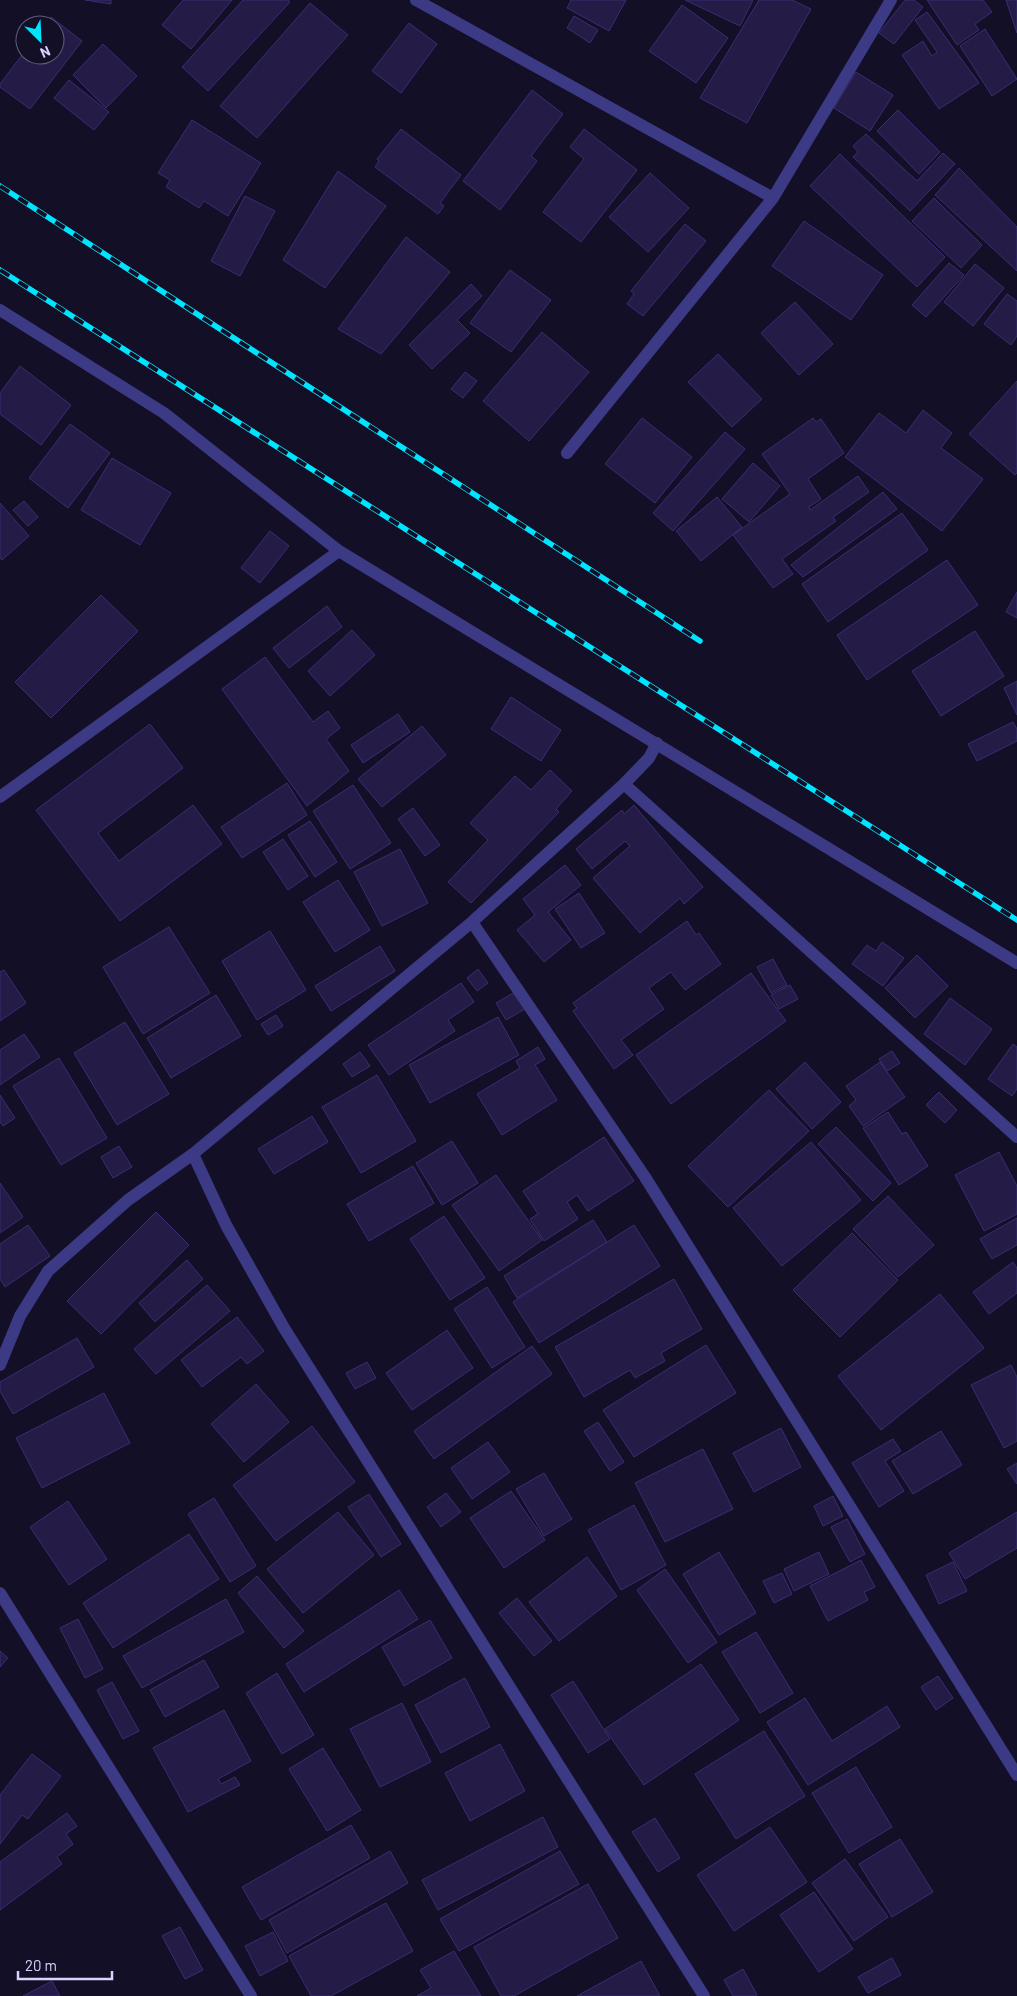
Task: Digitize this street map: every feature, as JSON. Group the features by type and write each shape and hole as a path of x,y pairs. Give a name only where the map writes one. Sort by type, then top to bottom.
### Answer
{"street":[{"path":"416,0 773,198"},
{"path":"567,453 773,198 891,0"},
{"path":"0,310 164,413 339,550 658,742 1017,963"},
{"path":"0,797 339,550"},
{"path":"0,1365 20,1316 48,1271 128,1200 193,1154 472,922 624,784 649,758 658,742"},
{"path":"624,784 1017,1137"},
{"path":"472,922 646,1177 1017,1775"},
{"path":"193,1154 226,1225 284,1328 704,1996"},
{"path":"0,1593 251,1996"}],"building":[{"path":"85,0 111,0 111,4"},
{"path":"183,0 232,0 191,49 162,25"},
{"path":"243,0 288,0 290,2 208,91 182,67"},
{"path":"571,0 626,0 609,31 567,8"},
{"path":"685,0 753,0 740,26"},
{"path":"759,0 792,0 811,9 747,123 700,98"},
{"path":"905,0 914,0 923,7 894,44 879,33"},
{"path":"927,0 983,0 992,12 975,24 979,30 957,45"},
{"path":"1006,0 1017,0 1017,33"},
{"path":"310,3 348,35 257,138 220,106"},
{"path":"682,5 728,38 696,83 649,51"},
{"path":"927,12 979,83 939,109 902,55 923,41 932,56 937,52 915,20"},
{"path":"574,16 598,30 590,43 567,28"},
{"path":"409,23 437,44 401,93 372,71"},
{"path":"65,28 82,41 65,63"},
{"path":"985,29 1017,79 992,96 960,46"},
{"path":"103,44 137,76 106,108 73,75"},
{"path":"15,64 64,65 30,109 0,87 0,84"},
{"path":"856,72 893,95 870,131 834,108"},
{"path":"69,80 109,112 94,130 54,98"},
{"path":"532,90 563,114 531,156 537,161 500,210 463,181"},
{"path":"898,110 940,152 919,174 877,131"},
{"path":"192,120 261,163 228,216 204,201 199,208 166,187 170,180 158,173"},
{"path":"401,129 461,175 440,203 444,206 438,214 375,167 379,161 377,159"},
{"path":"584,129 637,170 581,242 543,212 584,159 570,147"},
{"path":"866,134 917,181 943,153 955,164 910,211 853,157 858,152 853,146"},
{"path":"840,154 945,257 917,287 810,186"},
{"path":"959,168 1017,227 1017,271 935,195"},
{"path":"338,171 386,206 325,288 283,260"},
{"path":"650,173 689,208 648,252 609,217"},
{"path":"245,196 275,211 240,276 211,261"},
{"path":"934,198 982,245 961,268 912,221"},
{"path":"804,221 883,275 851,320 772,266"},
{"path":"685,224 706,241 643,316 627,304 634,294 631,291"},
{"path":"406,237 450,272 381,354 338,329"},
{"path":"949,263 964,275 926,317 912,305"},
{"path":"975,264 1004,288 973,326 944,302"},
{"path":"510,270 551,300 511,352 470,323"},
{"path":"471,284 482,296 457,320 470,333 432,369 409,345"},
{"path":"1007,294 1017,301 1017,336 1011,345 984,324"},
{"path":"795,302 833,344 799,375 761,333"},
{"path":"542,332 589,372 529,441 483,401"},
{"path":"718,354 762,399 732,427 688,382"},
{"path":"20,366 71,405 41,445 0,414 0,393"},
{"path":"465,372 477,381 463,398 451,389"},
{"path":"1017,381 1017,473 1015,475 969,434"},
{"path":"923,410 952,433 941,448 983,479 942,531 845,457 879,413 906,433"},
{"path":"642,418 692,457 655,503 605,464"},
{"path":"813,418 816,422 821,419 844,453 808,479 821,499 809,507 810,510 858,476 869,492 833,517 836,521 782,559 793,574 773,588 733,535 790,494 762,454"},
{"path":"70,424 110,453 68,508 29,478"},
{"path":"725,432 745,449 673,531 653,513"},
{"path":"112,458 171,493 140,545 81,510"},
{"path":"753,463 780,486 749,522 722,499"},
{"path":"883,492 897,509 803,577 791,565"},
{"path":"717,497 742,527 701,561 676,531"},
{"path":"24,501 38,517 28,526 13,510"},
{"path":"0,503 29,536 2,560 0,558"},
{"path":"902,513 928,550 828,622 802,584"},
{"path":"270,531 289,546 260,583 241,568"},
{"path":"947,560 978,605 867,680 837,635"},
{"path":"1017,592 1017,618 1006,612"},
{"path":"101,595 138,631 51,718 15,682"},
{"path":"327,606 342,627 289,668 273,648"},
{"path":"352,630 375,655 330,696 308,671"},
{"path":"975,631 1004,676 941,716 912,671"},
{"path":"265,657 313,722 328,711 340,728 326,739 349,771 307,806 222,689"},
{"path":"1017,681 1017,715 1004,688"},
{"path":"511,697 561,730 541,761 491,729"},
{"path":"398,714 410,732 363,763 351,745"},
{"path":"1013,722 1017,729 1017,741 977,761 968,744"},
{"path":"150,724 183,768 98,833 119,861 193,805 222,844 120,921 36,810"},
{"path":"422,726 446,755 382,807 358,779"},
{"path":"550,770 572,791 556,809 559,812 471,903 448,882 488,840 470,823 515,776 531,790"},
{"path":"287,783 307,815 242,858 221,827"},
{"path":"353,785 391,843 350,869 313,811"},
{"path":"634,805 703,887 684,904 680,898 640,933 593,878 630,846 625,841 592,869 576,849 622,810 624,814"},
{"path":"413,808 440,845 425,856 398,819"},
{"path":"310,821 337,862 315,877 288,835"},
{"path":"283,839 308,876 288,890 263,852"},
{"path":"400,849 428,903 382,926 354,872"},
{"path":"565,865 581,885 548,912 571,940 544,962 517,930 535,915 523,899"},
{"path":"338,880 370,930 335,952 303,902"},
{"path":"579,893 605,933 581,948 555,909"},
{"path":"687,921 696,935 699,933 721,964 685,990 671,972 649,988 664,1009 621,1040 633,1055 614,1069 573,1011 577,1008 573,1003"},
{"path":"169,927 210,993 143,1034 103,967"},
{"path":"270,931 306,990 257,1020 222,961"},
{"path":"882,942 904,958 883,986 852,964 867,945 876,951"},
{"path":"380,946 395,971 331,1011 315,986"},
{"path":"917,955 948,986 915,1018 885,988"},
{"path":"773,959 787,985 771,993 757,967"},
{"path":"478,969 488,983 477,991 467,978"},
{"path":"4,970 26,1003 0,1021 0,972"},
{"path":"751,973 786,1021 671,1104 636,1055"},
{"path":"461,983 474,1002 448,1020 455,1031 389,1075 368,1045"},
{"path":"790,985 798,999 779,1009 771,995"},
{"path":"515,992 525,1009 506,1020 496,1003"},
{"path":"216,995 241,1036 171,1078 147,1038"},
{"path":"950,998 992,1029 965,1065 924,1034"},
{"path":"276,1015 283,1026 268,1035 261,1024"},
{"path":"498,1017 519,1055 430,1103 409,1065"},
{"path":"125,1022 169,1094 117,1125 74,1053"},
{"path":"24,1034 40,1057 0,1085 0,1050"},
{"path":"1013,1044 1017,1047 1017,1089 1012,1096 988,1079"},
{"path":"538,1047 545,1059 535,1065 557,1100 502,1135 477,1094 520,1068 516,1061"},
{"path":"892,1051 900,1063 887,1071 879,1059"},
{"path":"360,1052 370,1066 352,1077 343,1064"},
{"path":"59,1058 107,1138 61,1165 13,1086"},
{"path":"805,1062 841,1102 812,1129 776,1089"},
{"path":"880,1062 905,1097 863,1126 849,1106 856,1100 846,1086"},
{"path":"377,1075 416,1141 361,1173 322,1107"},
{"path":"769,1090 809,1131 728,1207 688,1166"},
{"path":"939,1092 957,1110 945,1123 926,1105"},
{"path":"0,1095 15,1118 3,1126 0,1122"},
{"path":"888,1112 902,1134 906,1132 928,1166 899,1185 863,1128"},
{"path":"312,1116 328,1142 274,1174 258,1149"},
{"path":"836,1127 891,1183 873,1201 818,1144"},
{"path":"604,1137 634,1181 588,1211 577,1195 567,1202 578,1219 544,1241 530,1219 538,1214 523,1191"},
{"path":"452,1141 478,1183 442,1205 416,1163"},
{"path":"811,1142 861,1200 782,1266 733,1208"},
{"path":"119,1146 132,1167 113,1178 101,1157"},
{"path":"999,1152 1017,1186 1017,1214 984,1231 955,1175"},
{"path":"413,1166 434,1203 369,1241 347,1204"},
{"path":"496,1175 542,1240 499,1271 452,1205"},
{"path":"0,1183 23,1217 0,1233"},
{"path":"888,1196 934,1245 898,1277 853,1229"},
{"path":"156,1212 189,1245 101,1334 67,1301"},
{"path":"444,1216 485,1278 450,1300 410,1239"},
{"path":"1017,1218 1017,1245 992,1259 980,1239"},
{"path":"593,1220 607,1242 517,1298 504,1276"},
{"path":"28,1225 50,1256 5,1287 0,1279 0,1244"},
{"path":"634,1225 660,1266 539,1343 513,1302"},
{"path":"852,1233 898,1280 840,1337 793,1290"},
{"path":"187,1260 203,1279 155,1322 139,1303"},
{"path":"1013,1262 1017,1268 1017,1293 989,1314 973,1292"},
{"path":"674,1279 702,1329 661,1353 665,1361 635,1378 630,1370 584,1397 555,1347"},
{"path":"207,1285 230,1311 156,1374 134,1349"},
{"path":"487,1287 525,1347 492,1368 454,1309"},
{"path":"940,1294 984,1348 881,1430 838,1376"},
{"path":"237,1317 264,1351 247,1364 241,1357 202,1387 181,1360"},
{"path":"447,1330 473,1368 412,1410 386,1373"},
{"path":"77,1338 94,1367 13,1414 0,1391 0,1382"},
{"path":"706,1345 736,1393 634,1457 603,1410"},
{"path":"532,1346 552,1374 434,1459 414,1431"},
{"path":"367,1362 376,1378 355,1389 346,1373"},
{"path":"1011,1365 1017,1377 1017,1441 1004,1448 971,1385"},
{"path":"256,1384 289,1422 244,1462 211,1424"},
{"path":"104,1393 130,1443 42,1488 16,1438"},
{"path":"598,1422 624,1462 610,1471 584,1431"},
{"path":"312,1426 355,1482 276,1541 233,1485"},
{"path":"781,1428 801,1467 754,1492 733,1453"},
{"path":"941,1431 962,1465 913,1494 892,1461"},
{"path":"893,1439 901,1451 885,1461 904,1491 879,1507 852,1463"},
{"path":"488,1442 510,1472 472,1499 451,1468"},
{"path":"703,1449 733,1509 665,1542 635,1483"},
{"path":"1017,1463 1017,1484 1007,1469"},
{"path":"544,1473 572,1519 544,1536 516,1489"},
{"path":"511,1491 545,1540 504,1568 470,1518"},
{"path":"446,1493 461,1512 441,1527 427,1507"},
{"path":"369,1494 401,1544 381,1557 348,1507"},
{"path":"833,1496 843,1516 823,1526 814,1506"},
{"path":"214,1498 256,1566 230,1582 188,1514"},
{"path":"68,1501 107,1559 69,1585 30,1527"},
{"path":"634,1505 666,1565 621,1590 588,1530"},
{"path":"338,1512 374,1555 303,1613 267,1569"},
{"path":"1017,1512 1017,1548 965,1579 949,1553"},
{"path":"847,1519 865,1554 850,1562 831,1527"},
{"path":"189,1534 219,1579 113,1648 83,1603"},
{"path":"719,1552 756,1613 719,1635 683,1574"},
{"path":"819,1552 829,1574 794,1591 784,1569"},
{"path":"587,1557 617,1596 559,1641 529,1602"},
{"path":"861,1560 875,1587 864,1592 868,1600 828,1621 810,1586"},
{"path":"953,1562 967,1591 939,1604 926,1575"},
{"path":"665,1569 717,1642 688,1663 637,1590"},
{"path":"782,1573 792,1594 774,1603 763,1581"},
{"path":"257,1576 304,1631 284,1648 238,1593"},
{"path":"399,1590 418,1619 304,1692 286,1664"},
{"path":"517,1598 552,1641 534,1656 499,1613"},
{"path":"226,1599 244,1632 142,1688 123,1656"},
{"path":"78,1619 103,1669 85,1678 60,1628"},
{"path":"430,1620 452,1658 404,1686 382,1647"},
{"path":"756,1632 793,1693 760,1713 722,1652"},
{"path":"0,1651 8,1658 0,1667"},
{"path":"204,1660 219,1687 165,1717 150,1690"},
{"path":"701,1664 739,1720 644,1785 605,1729"},
{"path":"277,1673 314,1735 282,1754 246,1693"},
{"path":"938,1676 953,1698 936,1710 921,1687"},
{"path":"465,1678 490,1727 441,1753 415,1705"},
{"path":"573,1681 610,1739 588,1753 551,1695"},
{"path":"112,1682 139,1731 123,1739 97,1690"},
{"path":"805,1698 832,1741 887,1706 900,1727 808,1785 767,1722"},
{"path":"402,1703 431,1762 380,1787 350,1729"},
{"path":"224,1710 251,1761 218,1779 221,1784 235,1777 240,1785 188,1812 153,1748"},
{"path":"764,1731 805,1796 736,1839 695,1774"},
{"path":"500,1744 525,1791 470,1821 445,1773"},
{"path":"323,1748 361,1810 327,1831 289,1769"},
{"path":"32,1754 61,1776 28,1819 22,1815 0,1844 0,1795"},
{"path":"856,1767 892,1827 849,1853 812,1793"},
{"path":"67,1813 77,1826 66,1834 73,1844 57,1857 62,1864 0,1910 0,1862"},
{"path":"543,1817 558,1847 438,1910 422,1880"},
{"path":"655,1818 680,1858 658,1872 632,1832"},
{"path":"351,1825 370,1858 261,1920 242,1887"},
{"path":"770,1827 807,1882 734,1931 697,1875"},
{"path":"900,1839 933,1892 892,1917 859,1864"},
{"path":"390,1851 408,1883 287,1953 269,1920"},
{"path":"560,1851 579,1884 459,1951 440,1919"},
{"path":"845,1859 888,1917 854,1941 812,1883"},
{"path":"588,1884 618,1938 514,1996 501,1996 474,1947"},
{"path":"814,1892 853,1949 819,1972 780,1915"},
{"path":"386,1903 413,1951 331,1996 311,1996 289,1956"},
{"path":"180,1927 203,1970 185,1979 162,1936"},
{"path":"273,1932 288,1961 260,1976 245,1946"},
{"path":"454,1951 481,1996 417,1996 431,1988 420,1970"},
{"path":"892,1958 901,1975 868,1993 858,1977"},
{"path":"641,1961 660,1996 577,1996"},
{"path":"743,1969 757,1995 755,1996 733,1996 724,1980"},
{"path":"52,1981 60,1996 23,1996"}],"railway":[{"path":"0,186 700,641"},
{"path":"0,270 1017,920"}]}
